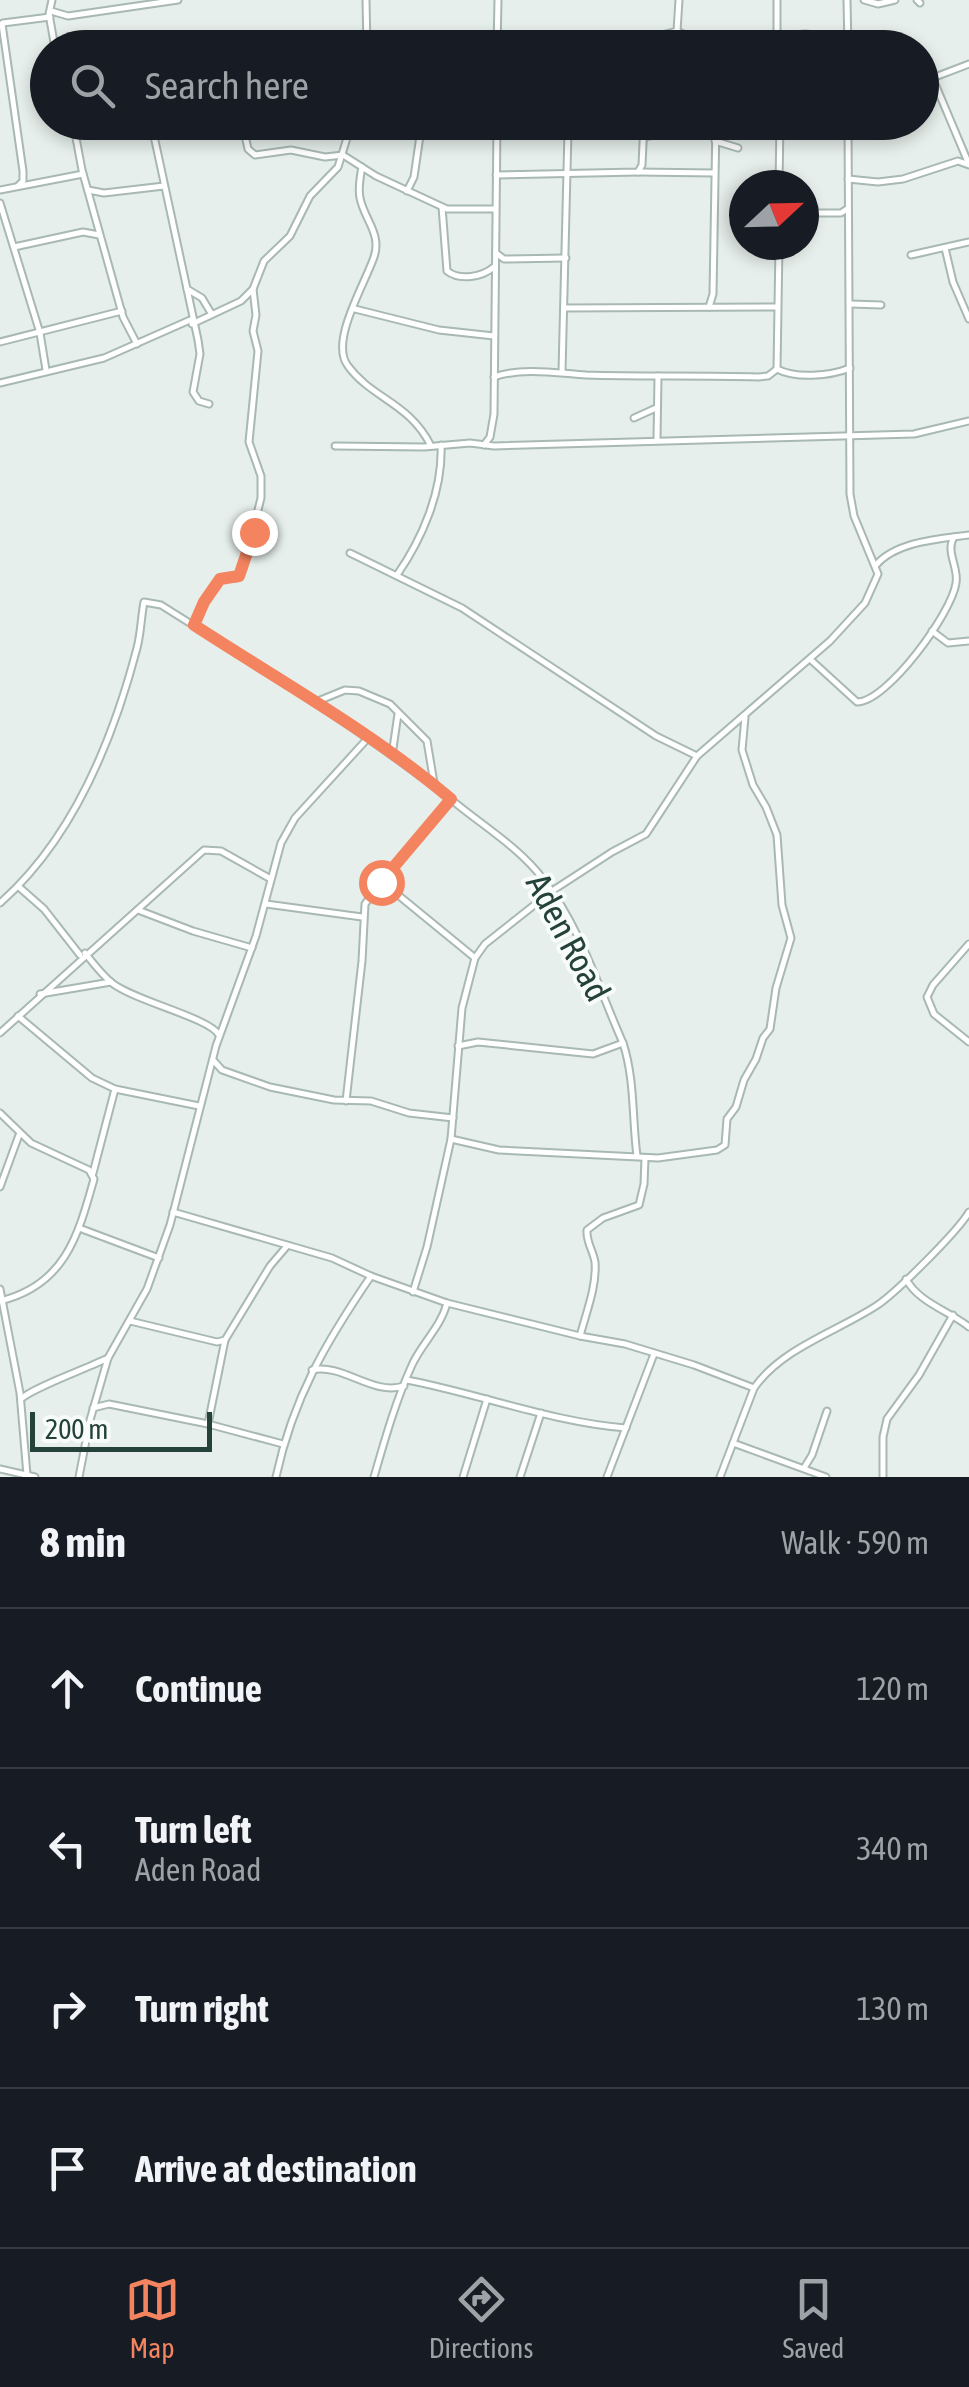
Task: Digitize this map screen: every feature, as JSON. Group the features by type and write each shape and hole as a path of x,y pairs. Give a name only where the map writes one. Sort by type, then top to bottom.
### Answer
{"street":[{"path":"52,0 52,30"},
{"path":"18,186 23,170 1,24 50,14 68,16 178,0"},
{"path":"366,0 367,30"},
{"path":"497,30 498,0"},
{"path":"676,30 679,0"},
{"path":"778,0 780,30"},
{"path":"847,0 847,30"},
{"path":"864,0 878,4 895,0"},
{"path":"939,76 969,64"},
{"path":"848,179 892,181 958,161 969,165 939,93"},
{"path":"77,140 122,311 131,337 138,344"},
{"path":"156,140 200,354 193,392 199,401 210,404"},
{"path":"246,140 255,155 291,150 325,157 343,155 442,207 496,208"},
{"path":"194,625 220,579 236,578 243,569 260,513 261,476 249,442 258,352 253,331 254,289 264,261 290,236 310,196 331,176 347,140"},
{"path":"407,190 414,176 419,140"},
{"path":"484,445 492,428 497,140"},
{"path":"562,372 568,140"},
{"path":"638,172 643,140"},
{"path":"779,170 780,140"},
{"path":"413,1292 451,1139 468,980 484,944 552,891 646,834 697,756 810,659 864,603 878,574 851,505 848,140"},
{"path":"709,307 713,294 715,141 738,148"},
{"path":"362,167 359,196 374,231 376,251 341,346 348,368 406,411 431,446"},
{"path":"496,175 714,172"},
{"path":"0,190 84,174"},
{"path":"88,190 104,193 165,186"},
{"path":"0,202 40,330 46,370"},
{"path":"442,207 445,262 450,275 479,275 495,266"},
{"path":"819,213 841,213 847,209"},
{"path":"14,247 83,232 100,235"},
{"path":"912,254 969,242"},
{"path":"945,248 953,282 969,320"},
{"path":"495,252 504,258 566,258"},
{"path":"777,369 779,260"},
{"path":"187,289 202,298 211,313"},
{"path":"0,383 88,363 241,300 254,289"},
{"path":"850,304 881,305"},
{"path":"565,308 777,307"},
{"path":"354,309 439,330 494,336"},
{"path":"0,342 122,311"},
{"path":"777,369 805,374 850,368"},
{"path":"494,378 513,372 768,376 777,369"},
{"path":"658,376 658,439"},
{"path":"634,418 656,408"},
{"path":"335,446 850,437 914,434 969,421"},
{"path":"397,575 422,534 432,505 441,445"},
{"path":"876,565 899,550 969,535"},
{"path":"810,659 848,697 865,702 908,664 932,632 956,584 950,548 954,537"},
{"path":"350,553 462,608 658,738 697,756"},
{"name":"Aden Road","path":"0,903 20,888 76,807 96,766 138,644 144,602 161,604 368,738 524,857 552,891 623,1043 630,1062 636,1156"},
{"path":"932,632 948,642 969,641"},
{"path":"316,702 345,690 386,702 430,746 435,786"},
{"path":"392,756 398,714"},
{"path":"451,1139 498,1150 645,1157 692,1155 725,1145 727,1119 736,1107 774,1014 776,988 791,932 782,906 773,821 753,785 742,750 745,717"},
{"path":"78,1477 108,1358 130,1322 159,1258 199,1106 266,904 280,842 295,818 368,738"},
{"path":"346,1101 365,904 451,799"},
{"path":"0,1032 208,848 270,878"},
{"path":"381,882 475,958"},
{"path":"20,888 110,982 166,1010 208,1023 225,1021"},
{"path":"266,904 362,916"},
{"path":"138,910 252,948"},
{"path":"969,944 933,985 927,998 934,1014 969,1042"},
{"path":"40,994 110,982"},
{"path":"18,1016 72,1063 116,1090 199,1106"},
{"path":"208,1023 220,1035"},
{"path":"458,1046 478,1042 593,1054 623,1043"},
{"path":"213,1060 222,1070 270,1087 346,1101 371,1101 409,1113 453,1118"},
{"path":"210,1072 222,1070"},
{"path":"2,1301 43,1282 65,1258 80,1228 116,1090"},
{"path":"0,1114 19,1135 94,1174"},
{"path":"0,1187 19,1135"},
{"path":"580,1336 594,1278 594,1256 587,1230 604,1218 639,1205 645,1157"},
{"path":"173,1212 332,1258 447,1303 655,1353 754,1388"},
{"path":"720,1477 762,1376 820,1336 880,1304 969,1212"},
{"path":"80,1228 159,1258"},
{"path":"208,1424 225,1340 270,1266 288,1245"},
{"path":"276,1477 283,1444 312,1370 371,1276"},
{"path":"906,1279 918,1296 969,1327"},
{"path":"0,1289 31,1476 0,1469"},
{"path":"374,1477 406,1383 447,1303"},
{"path":"883,1477 882,1437 887,1419 919,1375 953,1314"},
{"path":"130,1322 217,1342 225,1340"},
{"path":"607,1477 655,1353"},
{"path":"20,1400 108,1358"},
{"path":"312,1370 327,1368 388,1388 406,1383 626,1428"},
{"path":"463,1477 488,1398"},
{"path":"93,1408 109,1404 283,1444"},
{"path":"804,1468 827,1411"},
{"path":"520,1477 540,1413"},
{"path":"733,1443 826,1477"}],"route":[{"path":"254,532 239,576 220,579 194,625 316,702 451,799 381,882"}]}
